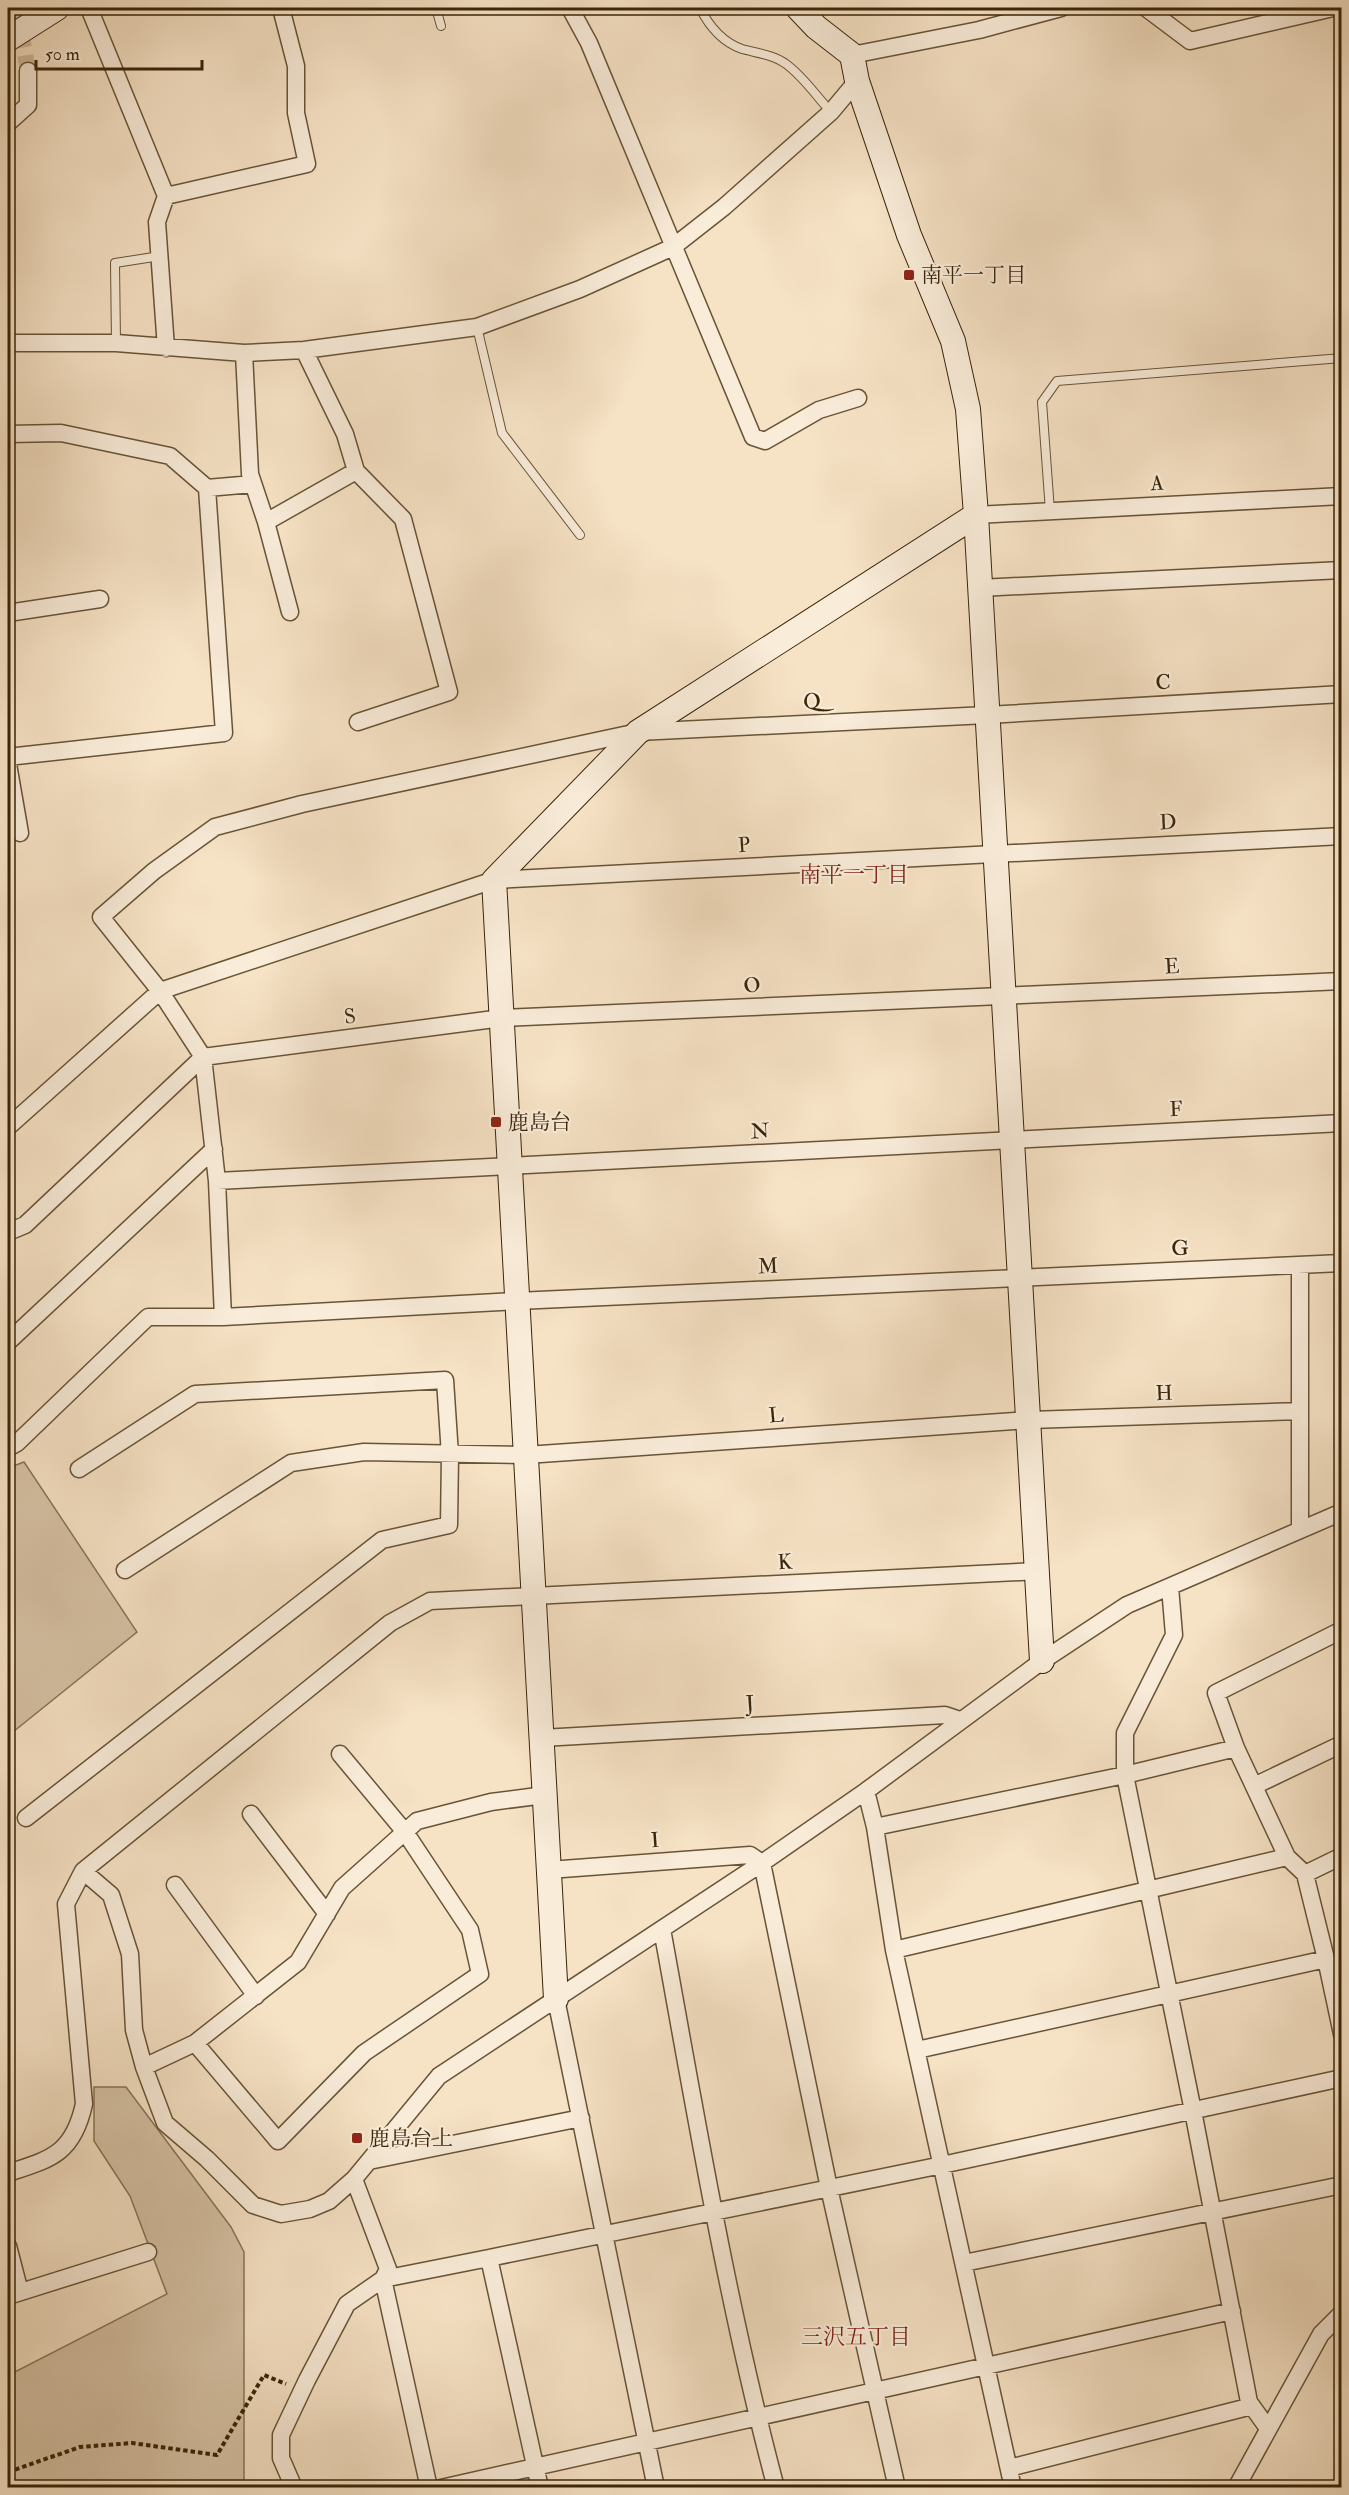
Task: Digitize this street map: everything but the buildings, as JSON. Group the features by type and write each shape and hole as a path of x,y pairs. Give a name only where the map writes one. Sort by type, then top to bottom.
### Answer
{"street":[{"path":"8,39 57,8"},
{"path":"89,8 166,196 157,222 166,348"},
{"path":"166,196 307,164 296,113 296,66 282,8"},
{"path":"570,8 589,43 753,437 765,441 819,410 858,398"},
{"path":"798,8 816,27 852,55 857,81 909,235 953,341 968,410 1039,1571 1042,1661"},
{"path":"852,55 979,30 1061,8"},
{"path":"1146,8 1190,41 1333,8"},
{"path":"8,123 28,105 28,71"},
{"path":"8,343 116,343 244,353 304,350 477,327 580,289 673,247 724,207 831,112 857,81"},
{"path":"304,350 345,434 357,471 403,519 449,692 358,722"},
{"path":"244,353 250,474 266,522 290,612"},
{"path":"8,434 61,433 170,456 207,488 224,733 8,757"},
{"path":"266,522 357,471"},
{"path":"207,488 254,484"},
{"name":"A","path":"976,515 1341,496"},
{"path":"656,2487 556,1999 494,880 638,732 976,515"},
{"path":"980,588 1341,570"},
{"path":"8,613 100,600"},
{"name":"C","path":"987,715 1341,694"},
{"name":"Q","path":"159,991 101,917 154,872 215,827 302,804 638,732 987,715"},
{"path":"8,764 20,833"},
{"name":"D","path":"996,854 1341,836"},
{"name":"P","path":"159,991 494,880 996,854"},
{"name":"E","path":"1004,996 1341,981"},
{"path":"8,1128 159,991 204,1058 217,1181 223,1317"},
{"name":"O","path":"502,1018 1004,996"},
{"name":"S","path":"204,1058 502,1018"},
{"path":"8,1232 25,1225 204,1058"},
{"name":"F","path":"1013,1140 1341,1123"},
{"name":"N","path":"217,1181 1013,1140"},
{"path":"8,1342 214,1149"},
{"name":"G","path":"1021,1277 1341,1263"},
{"path":"1300,1266 1300,1530"},
{"name":"M","path":"8,1448 17,1443 148,1317 223,1317 1021,1277"},
{"path":"26,1818 382,1540 449,1525 450,1455 445,1380 195,1394 79,1469"},
{"name":"H","path":"1030,1420 1300,1411"},
{"name":"L","path":"125,1570 291,1463 364,1452 526,1455 1030,1420"},
{"path":"8,2173 51,2159 72,2137 79,2125 84,2104 66,1904 83,1871 111,1895 130,1954 134,2030 144,2067 165,2123 207,2159 254,2205 282,2214 310,2209 329,2201 354,2179 439,2076 762,1863 866,1791 1042,1661 1127,1605 1341,1512"},
{"name":"K","path":"83,1871 390,1623 430,1601 1039,1571"},
{"path":"1170,1587 1174,1635 1125,1733 1125,1774 1194,2111 1249,2402 1267,2427"},
{"path":"1341,1630 1216,1693 1236,1748 1287,1857 1305,1874 1326,1959 1341,2034"},
{"name":"J","path":"542,1738 945,1715 960,1720"},
{"path":"1254,1786 1341,1744"},
{"path":"875,1827 1236,1748"},
{"path":"195,2043 278,2141 364,2053 480,1974 470,1929 405,1832 340,1754"},
{"path":"866,1791 875,1827 894,1950 1013,2487"},
{"path":"144,2067 195,2043 298,1962 342,1888 417,1821 491,1802 545,1795"},
{"path":"251,1814 327,1914"},
{"name":"I","path":"549,1870 750,1855 762,1863"},
{"path":"1305,1874 1341,1856"},
{"path":"894,1950 1287,1857"},
{"path":"762,1863 829,2188 897,2487"},
{"path":"175,1885 256,1996"},
{"path":"662,1929 714,2211 757,2417 776,2487"},
{"path":"917,2050 1326,1959"},
{"path":"294,2487 281,2458 282,2436 307,2380 347,2304 383,2279 942,2165 1341,2078"},
{"path":"369,2161 581,2118"},
{"path":"354,2179 388,2269 383,2279 429,2487"},
{"path":"964,2263 1341,2185"},
{"path":"8,2246 14,2294 148,2252"},
{"path":"489,2258 540,2487"},
{"path":"441,2487 1232,2311"},
{"path":"1236,2487 1267,2427 1321,2334 1341,2313"},
{"path":"1009,2468 1252,2406"}],"lane":[{"path":"436,8 441,26"},
{"path":"700,8 708,23 722,38 740,48 765,54 786,64 831,112"},
{"path":"116,343 115,262 159,256"},
{"path":"477,327 502,433 580,535"},
{"path":"1050,511 1042,402 1057,381 1341,358"}],"path":[{"path":"8,2472 80,2447 132,2443 217,2455 264,2375 286,2384 293,2377 307,2380"}],"shaded area":[{"path":"24,1462 137,1632 8,1736 8,1468"},
{"path":"94,2087 126,2087 231,2227 244,2252 244,2487 8,2487 8,2370 13,2373 167,2294 130,2196 94,2141"}],"tunnel":[{"path":"17,8 28,71"}],"place":[{"name":"南平一丁目","path":"909,275"},
{"name":"鹿島台","path":"496,1122"},
{"name":"鹿島台上","path":"357,2138"}],"district":[{"name":"南平一丁目","path":"854,874"},
{"name":"三沢五丁目","path":"856,2336"}]}
